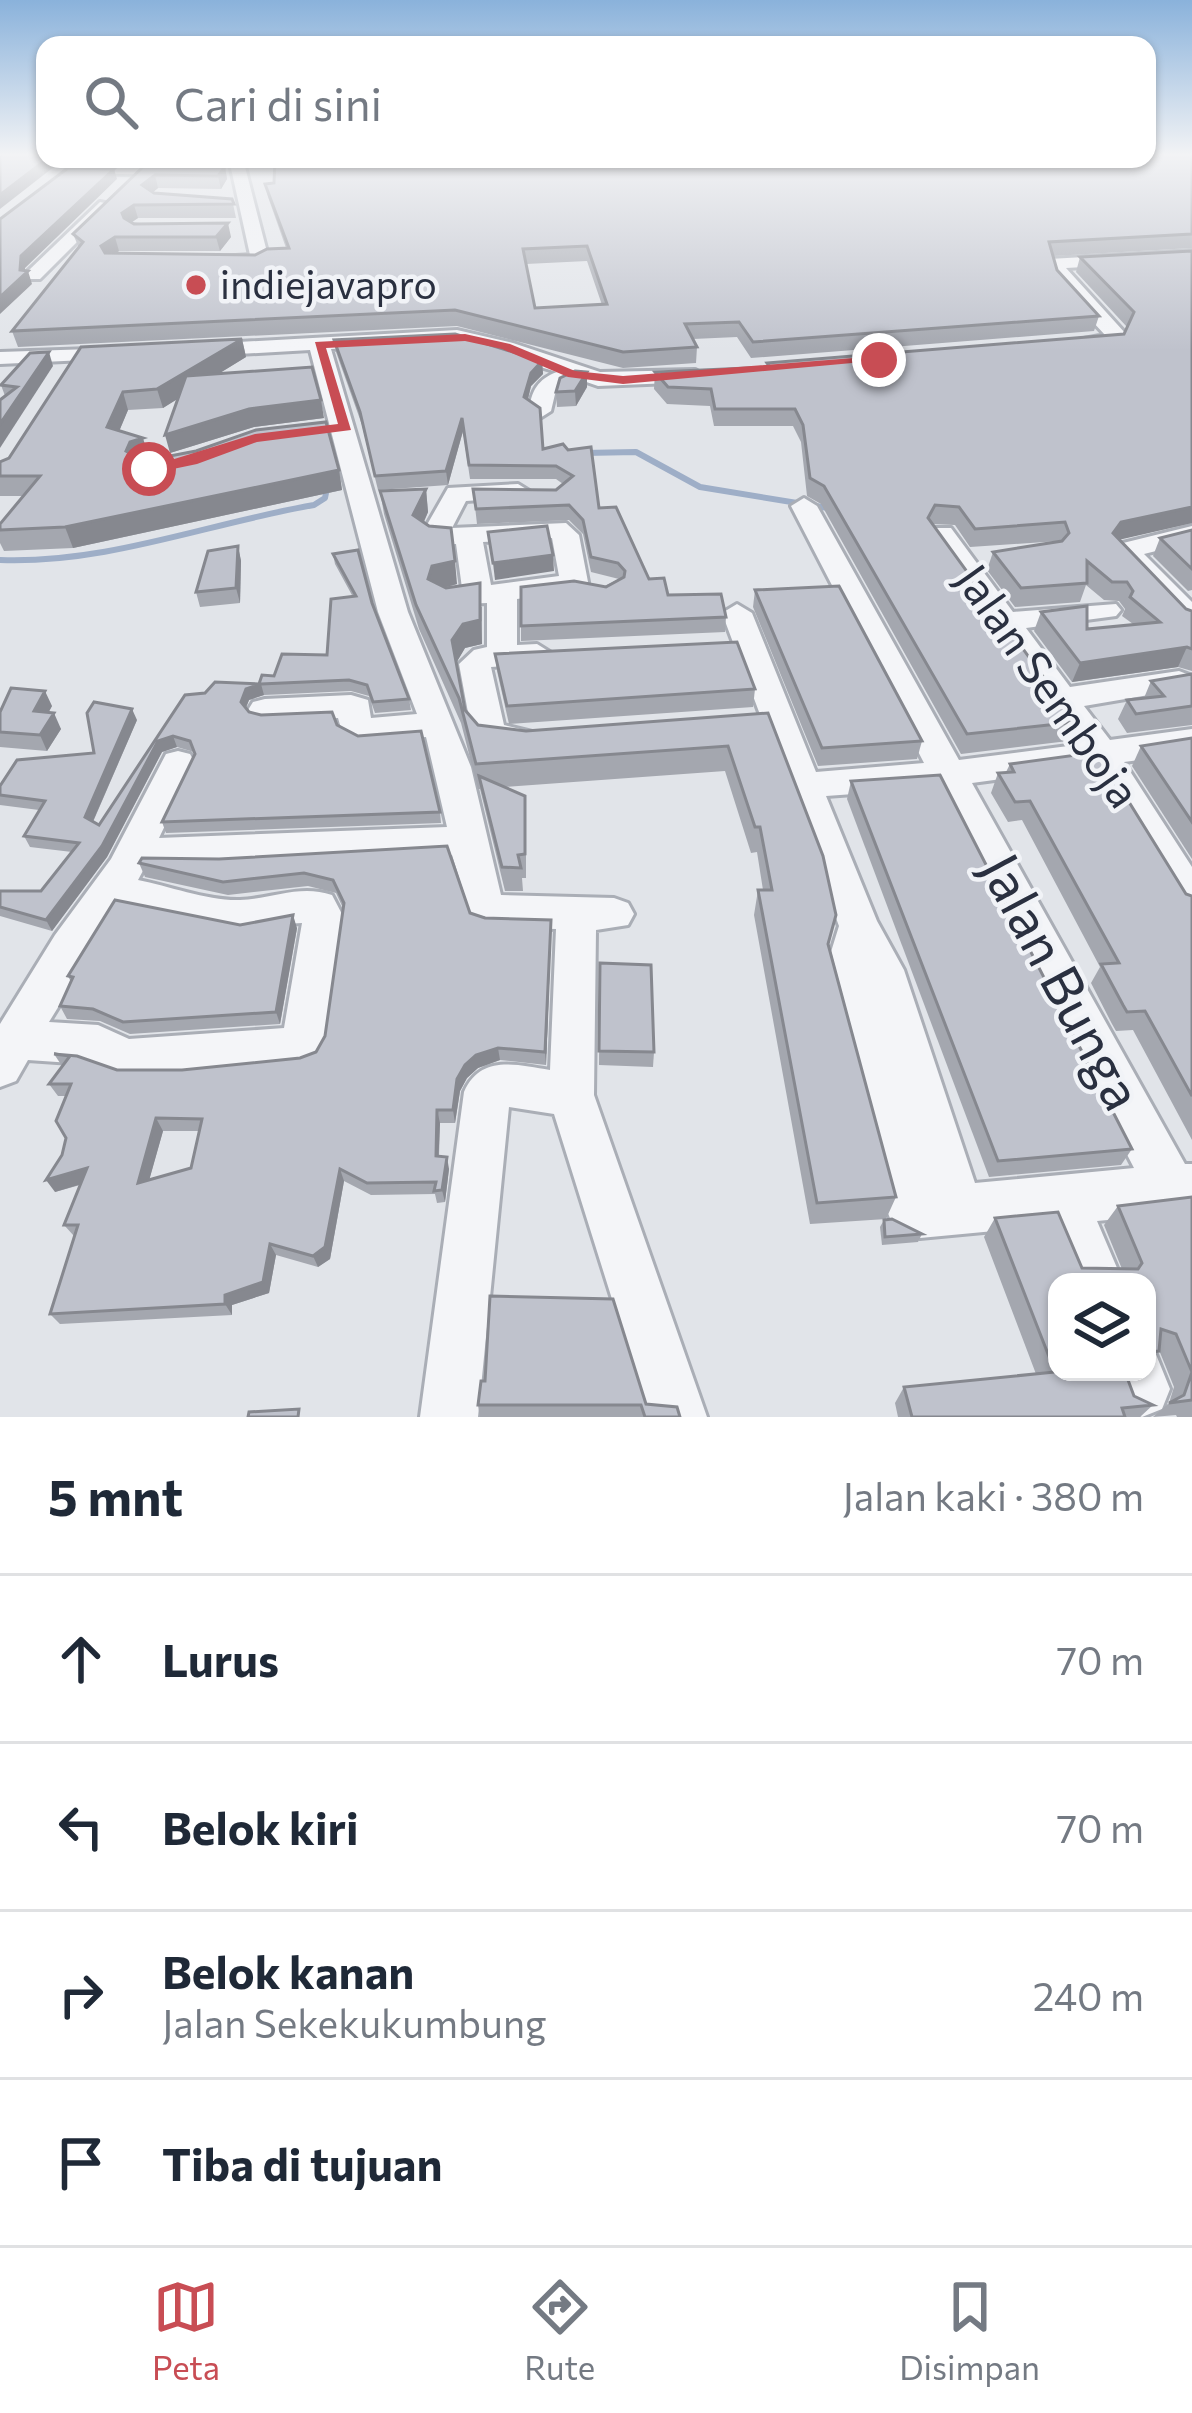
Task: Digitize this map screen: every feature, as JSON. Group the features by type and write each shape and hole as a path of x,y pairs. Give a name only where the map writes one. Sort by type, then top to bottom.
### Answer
{"street":[{"path":"34,275 91,219"},
{"path":"205,262 258,260 248,219"},
{"path":"227,228 250,227"},
{"path":"1051,347 1097,344 1117,337 1062,278 1055,263 1192,256"},
{"path":"177,351 465,337 506,347 573,374 623,380 711,375"},
{"path":"319,345 336,429 393,612 440,724 487,910 595,914 577,1012 571,1095 678,1417"},
{"path":"0,358 71,365 133,353"},
{"path":"540,411 542,389 548,382 573,374"},
{"path":"556,492 464,490 453,498 433,535 442,539 551,528 563,531 574,582"},
{"path":"393,502 453,498"},
{"name":"Jalan Bunga","path":"804,506 1182,1189"},
{"path":"1189,613 1127,556 1126,549 1192,534"},
{"path":"469,537 489,659 491,738 550,738"},
{"name":"Jalan Semboja","path":"1003,555 951,548 1102,755 1192,900"},
{"path":"476,596 574,582 607,588"},
{"path":"1003,622 1106,610"},
{"path":"737,613 737,645 808,785 859,926 848,968 935,1209 1182,1189"},
{"path":"489,659 569,652"},
{"path":"1062,699 1179,681"},
{"path":"266,710 351,706 356,708 354,724 360,730 440,724"},
{"path":"734,724 779,721"},
{"path":"808,785 950,774 1192,741"},
{"path":"7,1053 136,851 178,763"},
{"path":"136,851 224,853 466,840"},
{"path":"7,1053 98,1045 109,1058 129,1060 303,1047 323,916 318,907 262,909 245,916 111,891"},
{"path":"449,1417 487,1092 499,1084 571,1095"},
{"path":"1062,1201 1093,1273"}],"building":[{"path":"0,219 60,219 21,256 20,270 28,271 0,297"},
{"path":"89,219 126,219 134,224 228,223 216,237 115,237 101,246 105,253 255,255 289,248 278,219 1192,219 1192,234 1049,242 1057,270 1099,316 753,342 739,322 685,324 697,347 623,352 455,310 12,331 83,242 73,234","holes":["587,246 607,304 535,308 523,249"]},
{"path":"1192,251 1192,507 1121,522 1113,533 1192,611 1192,649 1080,663 1041,612 1087,606 1087,629 1160,622 1130,597 1133,591 1127,582 1112,582 1087,561 1087,583 1021,588 993,552 1062,541 1069,533 1065,522 975,529 959,507 935,505 928,518 1076,722 967,734 824,486 810,478 803,425 795,409 715,409 711,389 668,387 655,372 770,367 767,363 1124,334 1134,312 1080,257"},
{"path":"455,334 542,361 531,373 524,397 540,408 543,449 563,444 568,450 591,447 599,508 616,507 649,579 664,578 668,595 721,594 726,617 521,626 521,587 574,581 606,587 624,577 625,571 618,563 591,557 583,520 569,505 476,509 473,489 556,490 573,476 556,466 469,465 462,418 446,471 375,476 360,412 334,340"},
{"path":"242,339 157,389 123,392 107,427 143,438 130,442 126,451 144,461 196,451 256,430 326,422 339,470 65,527 0,530 40,476 0,476 0,462 9,458 81,347"},
{"path":"49,352 0,424 0,400 17,387 1,385 30,353"},
{"path":"312,367 321,400 249,409 165,435 186,376"},
{"path":"587,372 575,391 556,392 560,378"},
{"path":"426,489 413,515 429,526 451,528 455,561 432,566 428,579 446,588 480,583 480,620 463,624 452,640 465,710 478,725 526,731 768,713 823,856 836,915 828,944 896,1197 817,1203 758,890 772,890 760,827 755,827 728,746 476,764 459,698 416,605 380,491"},
{"path":"547,526 553,555 493,563 488,532"},
{"path":"1192,530 1192,569 1160,538"},
{"path":"238,546 236,588 196,592 208,551"},
{"path":"358,550 372,603 409,699 373,702 367,685 349,680 261,684 246,689 241,702 249,712 261,715 332,712 337,725 358,736 421,731 440,812 162,822 195,754 190,741 173,736 158,741 102,846 46,920 0,907 0,891 41,891 79,843 24,836 45,801 0,795 0,786 17,760 94,753 87,713 94,702 132,709 85,817 99,825 185,695 205,693 215,682 259,684 262,675 274,676 282,654 327,655 331,599 356,596 333,554"},
{"path":"839,586 922,741 822,748 755,590"},
{"path":"737,642 755,689 507,706 495,654"},
{"path":"1192,674 1192,706 1136,714 1127,700 1164,696 1151,681"},
{"path":"11,688 45,691 34,711 54,713 40,735 0,732 0,712"},
{"path":"1192,738 1192,822 1141,746"},
{"path":"1098,752 1186,894 1192,896 1192,1096 1145,1011 1127,1012 1123,1005 1101,964 1119,963 1030,801 1015,802 998,773 1014,772 1010,764"},
{"path":"940,775 1132,1149 998,1161 851,781"},
{"path":"479,776 525,796 525,854 518,855 521,868 502,867"},
{"path":"447,846 470,913 485,918 551,920 545,1052 498,1048 476,1055 465,1065 457,1079 453,1110 437,1110 436,1156 447,1157 442,1190 434,1191 436,1182 367,1183 340,1169 325,1247 313,1256 270,1244 263,1282 225,1295 225,1304 50,1314 78,1225 64,1225 87,1168 46,1180 62,1155 66,1138 56,1121 71,1084 49,1084 70,1056 54,1054 77,1056 117,1070 182,1070 300,1058 316,1052 325,1036 344,903 333,880 304,873 223,882 139,863 142,858 219,859","holes":["156,1118 202,1119 191,1168 138,1183"]},
{"path":"115,900 240,925 293,915 276,1012 123,1022 93,1009 60,1006 73,977 68,976"},
{"path":"600,963 651,965 654,1052 599,1051"},
{"path":"1192,1197 1192,1372 1176,1334 1161,1329 1156,1351 1156,1273 1048,1273 1048,1354 995,1218 1058,1212 1082,1268 1138,1269 1142,1263 1118,1206"},
{"path":"892,1219 922,1234 885,1237 884,1220"},
{"path":"490,1296 613,1299 646,1404 677,1407 680,1417 645,1417 641,1405 478,1405 481,1381 485,1381"},
{"path":"1192,1372 1192,1400 1169,1403 1184,1395"},
{"path":"1048,1373 1048,1381 1128,1381 1134,1396 1153,1405 1122,1408 1125,1417 912,1417 904,1387"},
{"path":"299,1409 298,1417 248,1417 249,1412"}],"waterway":[{"path":"584,453 636,452 700,487 828,508"},
{"path":"0,560 79,556 158,541 314,505 325,498 327,488"}],"place":[{"name":"indiejavapro","path":"196,285"}],"route":[{"path":"149,469 192,461 255,438 346,428 319,345 465,337 506,347 573,374 623,380 879,360"}]}
